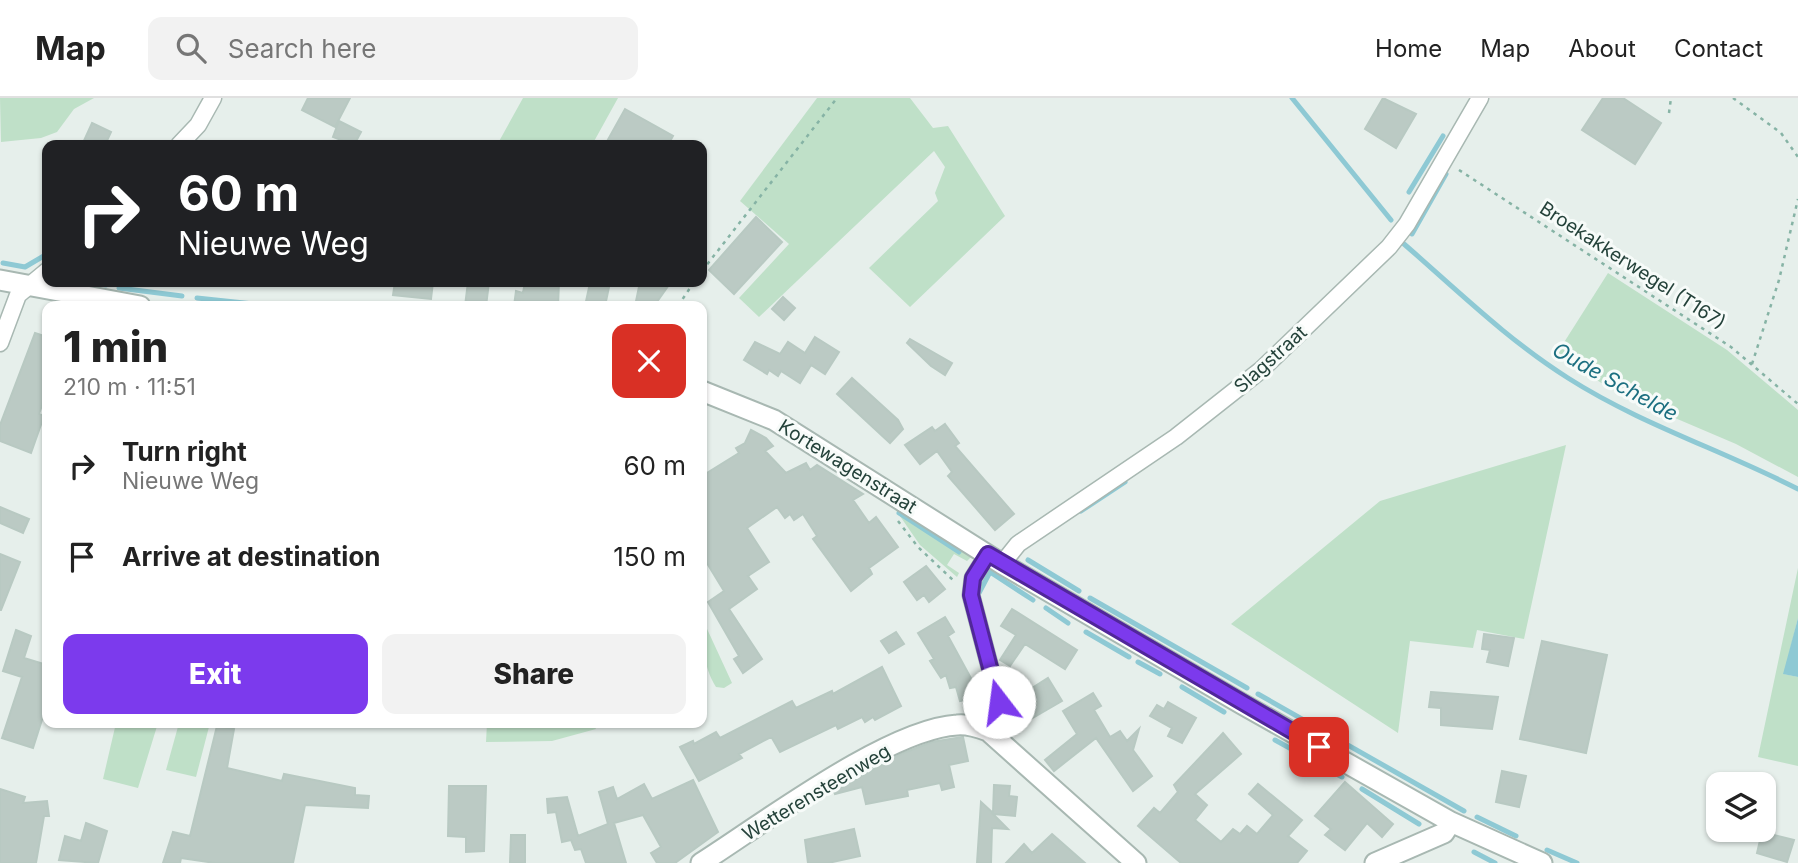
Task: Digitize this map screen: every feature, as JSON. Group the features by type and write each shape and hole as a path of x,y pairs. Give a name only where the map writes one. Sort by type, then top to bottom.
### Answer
{"street":[{"path":"184,140 198,125 213,98"},
{"name":"Slagstraat","path":"995,559 1176,437 1261,370 1389,247 1407,224 1480,98"},
{"path":"0,343 18,295 42,275"},
{"path":"0,279 114,301"},
{"name":"Kortewagenstraat","path":"707,393 774,420 995,559 1451,821"},
{"path":"995,559 973,578 971,592 999,702 999,714 988,731 1136,863"},
{"name":"Wetterensteenweg","path":"701,863 878,752 944,727 974,726 988,731"},
{"path":"1375,863 1444,833 1451,821 1542,863"}],"path":[{"path":"707,265 836,98"},
{"path":"1669,113 1671,98"},
{"path":"1733,98 1781,132 1798,157"},
{"name":"Broekakkerwegel (T167)","path":"1444,161 1731,347 1798,404"},
{"path":"1752,365 1779,280 1798,199"},
{"path":"890,492 889,508 918,547 950,578 971,592"}],"green space":[{"path":"0,98 94,98 74,109 57,132 41,138 1,142"},
{"path":"523,98 618,98 595,140 500,140"},
{"path":"817,98 910,98 933,128 948,126 1005,216 910,307 869,268 938,201 935,193 945,167 934,151 759,317 739,298 789,244 740,201"},
{"path":"1608,273 1727,350 1798,410 1798,477 1736,444 1621,395 1556,355"},
{"path":"1566,445 1524,639 1477,630 1473,648 1410,641 1398,733 1231,624 1380,501"},
{"path":"893,506 972,556 967,561 954,554 947,565 959,573 957,577 920,545"},
{"path":"1798,568 1798,618 1784,674 1798,677 1798,766 1758,757"},
{"path":"707,629 732,683 724,688 716,687 708,671"},
{"path":"115,728 156,728 138,788 103,779"},
{"path":"178,728 209,728 196,777 166,770"},
{"path":"487,728 596,729 552,741 486,742"}],"water":[{"path":"1798,618 1798,677 1783,674"}],"building":[{"path":"308,98 350,98 335,127 302,110"},
{"path":"1383,98 1416,114 1396,148 1365,129"},
{"path":"1603,98 1623,98 1661,123 1635,164 1582,130"},
{"path":"625,109 673,136 671,140 608,140"},
{"path":"339,121 361,132 357,140 333,137"},
{"path":"92,123 111,132 107,140 84,140"},
{"path":"756,217 782,242 734,294 709,270"},
{"path":"394,287 432,287 431,299 393,295"},
{"path":"467,287 488,287 487,301 466,301"},
{"path":"524,287 559,287 558,301 515,301 516,291 523,293"},
{"path":"589,287 609,287 606,301 586,301"},
{"path":"639,287 667,287 658,301 636,301"},
{"path":"783,297 795,308 784,320 772,309"},
{"path":"35,333 42,335 42,405 39,414 42,415 42,422 31,453 0,441 0,425"},
{"path":"815,337 839,352 825,374 811,365 800,383 781,371 778,376 769,370 767,374 744,360 755,342 780,354 788,342 805,353"},
{"path":"910,339 952,363 945,375 931,366 907,343"},
{"path":"852,378 898,420 903,429 890,443 837,394"},
{"path":"945,424 959,443 955,446 1014,514 995,530 948,476 952,472 937,451 920,464 905,445 932,427 935,431"},
{"path":"751,430 766,438 773,446 765,451 786,473 806,463 810,470 817,465 863,494 853,500 869,523 876,517 898,547 869,568 872,574 851,591 813,539 817,536 803,514 794,520 790,514 785,518 777,507 747,528 769,562 748,576 757,589 729,609 762,659 743,673 734,659 739,656 708,602 724,591 707,563 707,473 739,453 736,448 745,443"},
{"path":"0,507 29,519 23,533 0,523"},
{"path":"0,554 20,562 1,610 0,610"},
{"path":"926,566 945,589 929,602 924,595 917,600 904,582"},
{"path":"1012,609 1077,650 1065,669 1025,644 1010,666 1000,660 1016,635 1001,626"},
{"path":"945,617 954,632 948,636 973,682 980,680 986,702 967,708 965,700 960,701 956,687 950,688 946,675 941,678 930,661 934,659 918,633"},
{"path":"16,630 31,636 24,658 42,663 42,720 33,748 2,738 22,677 3,671"},
{"path":"896,632 904,644 889,653 881,641"},
{"path":"1484,634 1514,638 1508,666 1487,662 1490,650 1482,649"},
{"path":"1542,641 1607,655 1586,753 1520,739"},
{"path":"882,667 901,706 875,720 873,717 865,722 862,717 838,729 836,725 780,752 772,738 769,738 739,754 742,758 699,781 680,747 693,741 694,744 716,732 720,738 792,701 796,708 832,691 833,694"},
{"path":"1048,678 1062,701 1031,719 1020,700 1030,694 1029,690"},
{"path":"1431,692 1498,697 1492,729 1441,725 1441,708 1429,707"},
{"path":"1093,693 1101,706 1094,710 1110,737 1120,731 1127,741 1139,729 1133,750 1152,776 1133,791 1096,738 1054,771 1045,760 1077,734 1063,711"},
{"path":"1168,702 1196,718 1182,743 1168,736 1172,728 1150,716 1157,705 1164,709"},
{"path":"217,728 234,729 227,768 282,781 284,774 355,788 355,795 369,796 368,808 305,805 293,863 215,863 181,858 180,863 163,863 173,832 190,836"},
{"path":"1223,733 1241,754 1195,794 1207,805 1195,820 1221,842 1233,829 1240,834 1247,826 1257,834 1273,815 1249,794 1258,784 1302,820 1288,836 1307,851 1297,863 1181,863 1138,826 1154,808 1160,813 1178,792 1174,785"},
{"path":"963,737 968,761 949,765 954,787 942,790 940,783 907,790 908,796 866,804 862,787 835,794 834,791 901,754 932,742"},
{"path":"1502,771 1526,776 1519,807 1496,802"},
{"path":"693,780 718,832 675,863 657,863 651,853 661,847 643,815 614,823 626,863 586,863 581,849 575,850 571,840 562,842 556,812 548,813 547,799 567,797 578,836 608,824 599,792 613,787 617,799 644,784 652,799"},
{"path":"1345,782 1393,824 1382,837 1367,823 1345,850 1325,835 1331,829 1315,816"},
{"path":"994,785 1010,786 1009,796 1017,797 1015,816 993,814 1008,829 992,828 991,863 977,863 981,802 993,813"},
{"path":"449,786 486,786 484,851 466,852 466,837 448,836"},
{"path":"0,789 25,797 23,803 47,801 49,816 44,816 36,863 0,863"},
{"path":"86,823 107,831 98,863 59,860 65,836 81,841"},
{"path":"854,829 860,856 828,863 808,863 805,840"},
{"path":"1052,834 1085,863 1006,863 1024,844 1032,853"},
{"path":"511,835 525,835 525,863 510,863"},
{"path":"1776,836 1794,840 1787,862 1757,853 1760,842 1776,842"}],"waterway":[{"name":"Oude Schelde","path":"1292,98 1391,220"},
{"path":"1409,192 1443,136"},
{"path":"1412,234 1446,174"},
{"name":"Oude Schelde","path":"1404,244 1504,331 1568,378 1652,423 1798,489"},
{"path":"3,263 25,267 42,257"},
{"path":"119,288 182,296"},
{"path":"197,298 226,301"},
{"path":"1081,511 1125,482"},
{"path":"899,513 959,552"},
{"path":"1028,560 1079,591"},
{"path":"979,593 990,572 1033,600"},
{"path":"1090,598 1247,688"},
{"path":"1046,608 1068,623"},
{"path":"1086,632 1129,657"},
{"path":"1138,662 1160,674"},
{"path":"1182,687 1224,712"},
{"path":"1258,694 1464,811"},
{"path":"1275,740 1342,777"},
{"path":"1362,789 1419,824"},
{"path":"1477,817 1516,836"},
{"path":"1547,850 1577,863"},
{"path":"1474,852 1495,863"}],"route":[{"path":"999,702 971,595 973,578 988,554 1319,747"}]}
